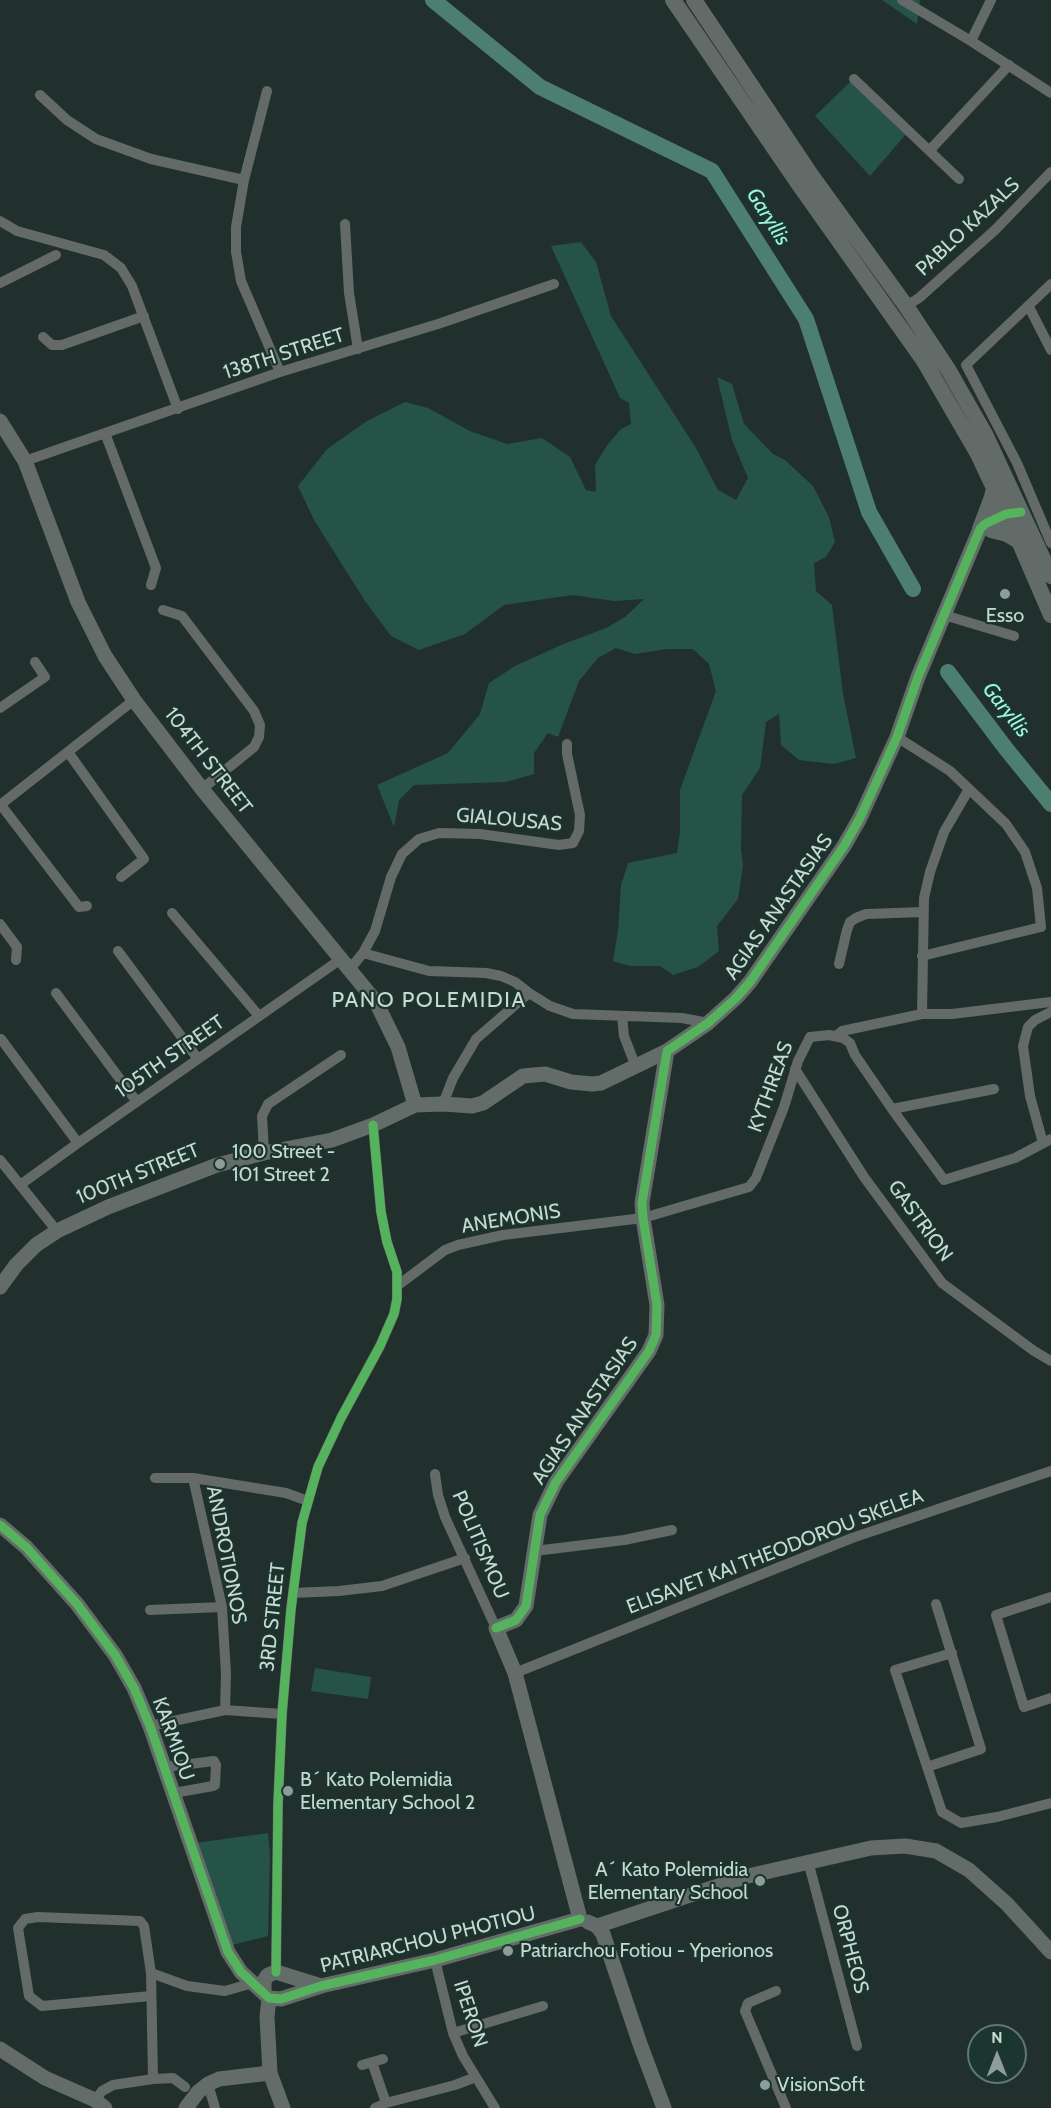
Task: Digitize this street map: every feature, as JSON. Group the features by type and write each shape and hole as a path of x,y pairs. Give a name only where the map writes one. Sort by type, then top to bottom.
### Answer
{"main road":[{"path":"673,0 798,183 924,361 957,415 994,487 1051,576"},
{"path":"694,0 811,175 906,306 970,406 986,436 1019,541 1051,615"},
{"path":"994,487 983,532 1008,534 1019,541"}],"street":[{"path":"902,0 1009,64 1051,93"},
{"path":"971,41 991,0"},
{"path":"930,150 1009,64"},
{"path":"854,80 959,179"},
{"path":"267,91 244,180 236,227 236,252 241,281 280,372"},
{"path":"40,95 67,120 96,139 151,159 244,180"},
{"name":"PABLO KAZALS","path":"906,306 919,298 995,230 1051,172"},
{"path":"0,222 17,231 104,255 121,268 132,286 178,409"},
{"path":"345,224 349,293 358,349"},
{"path":"0,283 56,255"},
{"name":"138TH STREET","path":"25,461 280,372 358,349 554,284"},
{"path":"1051,284 966,365 1017,463 1051,543"},
{"path":"1029,307 1051,350"},
{"path":"43,337 52,345 62,345 144,316"},
{"name":"104TH STREET","path":"0,421 25,461 78,602 105,656 134,700 202,789 376,1002 398,1047 415,1105"},
{"path":"105,433 156,568 151,585"},
{"path":"983,532 1013,516"},
{"name":"AGIAS ANASTASIAS","path":"415,1105 460,1106 483,1103 523,1076 534,1074 545,1074 571,1082 592,1084 612,1079 667,1051 708,1023 736,998 750,982 844,846 860,818 897,737 918,677 944,615 983,532"},
{"path":"163,610 182,616 254,711 260,725 260,737 254,747 202,789"},
{"path":"944,615 1014,636"},
{"path":"0,708 45,677 36,663"},
{"path":"87,906 79,907 0,805 134,700"},
{"path":"897,737 950,771 1006,824 1025,852 1037,888 1041,927 922,956"},
{"name":"GIALOUSAS","path":"346,964 363,953 375,931 391,877 402,854 419,839 439,833 480,834 559,845 573,843 579,831 580,815 567,754 567,744"},
{"path":"68,752 144,859 121,877"},
{"path":"922,1014 923,912 930,872 944,832 969,789"},
{"path":"839,964 850,922 856,918 866,914 923,912"},
{"path":"172,913 259,1016"},
{"path":"0,924 17,947 16,960"},
{"path":"118,951 198,1059"},
{"path":"363,953 429,971 486,973 501,976 515,982 550,1006 573,1014 682,1018 708,1023"},
{"name":"105TH STREET","path":"20,1185 259,1016 346,964"},
{"path":"56,993 137,1102"},
{"path":"443,1104 453,1078 476,1039 529,993"},
{"path":"836,1036 842,1031 922,1014 952,1014 1051,1002"},
{"path":"836,1036 850,1043 855,1055 892,1109 944,1180 1015,1158 1047,1141 1030,1096 1023,1046 1028,1027 1035,1020 1051,1012"},
{"path":"622,1016 624,1036 636,1066"},
{"name":"KYTHREAS","path":"643,1218 749,1186 756,1178 805,1042 810,1037 836,1036"},
{"path":"1,1039 78,1143"},
{"name":"AGIAS ANASTASIAS","path":"496,1628 516,1620 526,1606 540,1515 556,1482 649,1351 656,1335 657,1305 643,1218 643,1191 667,1051"},
{"path":"264,1153 262,1116 268,1104 341,1055"},
{"name":"GASTRION","path":"795,1069 864,1177 942,1283 1051,1361"},
{"path":"892,1109 994,1089"},
{"name":"100TH STREET","path":"0,1287 36,1245 57,1231 108,1207 217,1165 332,1140 373,1125 415,1105"},
{"path":"373,1125 381,1212 387,1242 397,1272 397,1286"},
{"path":"0,1160 57,1231"},
{"name":"ANEMONIS","path":"397,1286 445,1250 458,1245 503,1236 643,1218"},
{"name":"3RD STREET","path":"283,2108 270,2073 266,1982 282,1714 293,1593 303,1523 318,1467 341,1418 380,1346 397,1299 397,1286"},
{"name":"ELISAVET KAI THEODOROU SKELEA","path":"515,1673 852,1538 1051,1471"},
{"name":"POLITISMOU","path":"435,1474 438,1495 445,1516 496,1628"},
{"path":"155,1478 193,1478 286,1493 308,1501"},
{"name":"ANDROTIONOS","path":"193,1478 222,1607 226,1674 225,1710"},
{"name":"KARMIOU","path":"0,1525 27,1547 77,1604 134,1688 165,1767 228,1952 241,1972 266,1982"},
{"path":"535,1551 624,1540 672,1530"},
{"path":"293,1593 382,1586 465,1558"},
{"path":"1051,1597 996,1615 1023,1707 1051,1698"},
{"path":"927,1767 981,1749 936,1604"},
{"path":"150,1610 222,1607"},
{"path":"496,1628 515,1673 580,1919 597,1926 603,1935 664,2108"},
{"path":"952,1653 895,1670 942,1812 961,1822 1051,1803"},
{"path":"150,1725 225,1710 282,1714"},
{"path":"165,1767 214,1761 216,1765 215,1785 174,1793"},
{"path":"597,1926 737,1879 873,1847 905,1846 936,1851 969,1870 1007,1904 1051,1952"},
{"name":"ORPHEOS","path":"808,1861 857,2046"},
{"path":"151,1996 42,2006 29,1996 18,1928 25,1919 38,1917 135,1919 140,1921 144,1926 151,1973 153,2079"},
{"name":"PATRIARCHOU PHOTIOU","path":"266,1982 289,1980 290,1987 286,1997 321,1986 435,1960 580,1919"},
{"name":"IPERON","path":"435,1960 453,2033 495,2108"},
{"path":"151,1973 187,1986 225,1991 266,1982"},
{"name":"PATRIARCHOU PHOTIOU","path":"266,1982 321,1986"},
{"path":"776,1991 748,2003 745,2011 786,2108"},
{"path":"453,2033 543,2006"},
{"path":"0,2049 45,2078 100,2104 102,2091 113,2085 173,2078 185,2087"},
{"path":"383,2059 367,2063 386,2103"},
{"path":"186,2108 198,2092 219,2079 270,2073"},
{"path":"375,2108 476,2077"},
{"path":"208,2084 215,2108"}],"green space":[{"path":"882,0 920,0 917,24"},
{"path":"852,80 907,133 870,176 815,116"},
{"path":"581,242 596,262 611,316 696,448 718,490 736,500 748,478 732,440 717,377 732,384 744,424 773,454 785,460 813,486 829,517 835,542 826,557 814,563 816,591 832,605 843,694 856,758 834,764 799,760 781,745 779,714 766,722 760,768 742,795 743,866 738,899 717,926 719,951 698,967 673,975 660,966 630,966 613,961 618,931 621,885 628,863 677,853 680,832 680,790 716,691 709,664 693,649 667,649 635,654 616,648 598,658 579,681 558,737 548,733 534,753 534,774 506,782 414,785 399,800 394,827 377,785 448,753 480,714 489,683 515,666 606,628 625,617 644,599 614,601 573,595 504,605 465,634 419,650 391,636 365,601 314,520 298,486 327,449 367,421 405,402 428,408 470,431 507,444 542,438 570,457 586,490 596,492 595,465 621,429 631,424 629,403 620,398 551,246"},
{"path":"315,1668 371,1677 368,1699 311,1691"},
{"path":"268,1833 270,1855 268,1936 232,1945 195,1843"}],"waterway":[{"name":"Garyllis","path":"433,0 540,87 712,171 806,319 869,512 913,589"},
{"name":"Garyllis","path":"948,672 1051,804"}],"cycle path":[{"path":"496,1628 516,1620 526,1606 540,1515 556,1482 649,1351 656,1335 657,1305 642,1203 667,1051 708,1023 750,982 844,846 860,818 897,737 918,677 980,529 985,524 1006,514 1021,512"},
{"path":"276,1972 278,1804 282,1714 291,1609 302,1523 318,1467 341,1418 380,1346 394,1314 397,1299 397,1272 387,1242 381,1212 373,1125"},
{"path":"0,1525 26,1547 77,1604 115,1655 134,1688 150,1726 228,1952 241,1972 269,1998 281,1999 321,1986 435,1960 580,1919"}],"place":[{"name":"Esso","path":"1005,594"},
{"name":"100 Street - 101 Street 2","path":"220,1164"},
{"name":"B´ Kato Polemidia Elementary School 2","path":"288,1791"},
{"name":"A´ Kato Polemidia Elementary School","path":"760,1881"},
{"name":"Patriarchou Fotiou - Yperionos","path":"508,1951"},
{"name":"VisionSoft","path":"765,2085"}],"district":[{"name":"PANO POLEMIDIA","path":"429,1001"}]}
